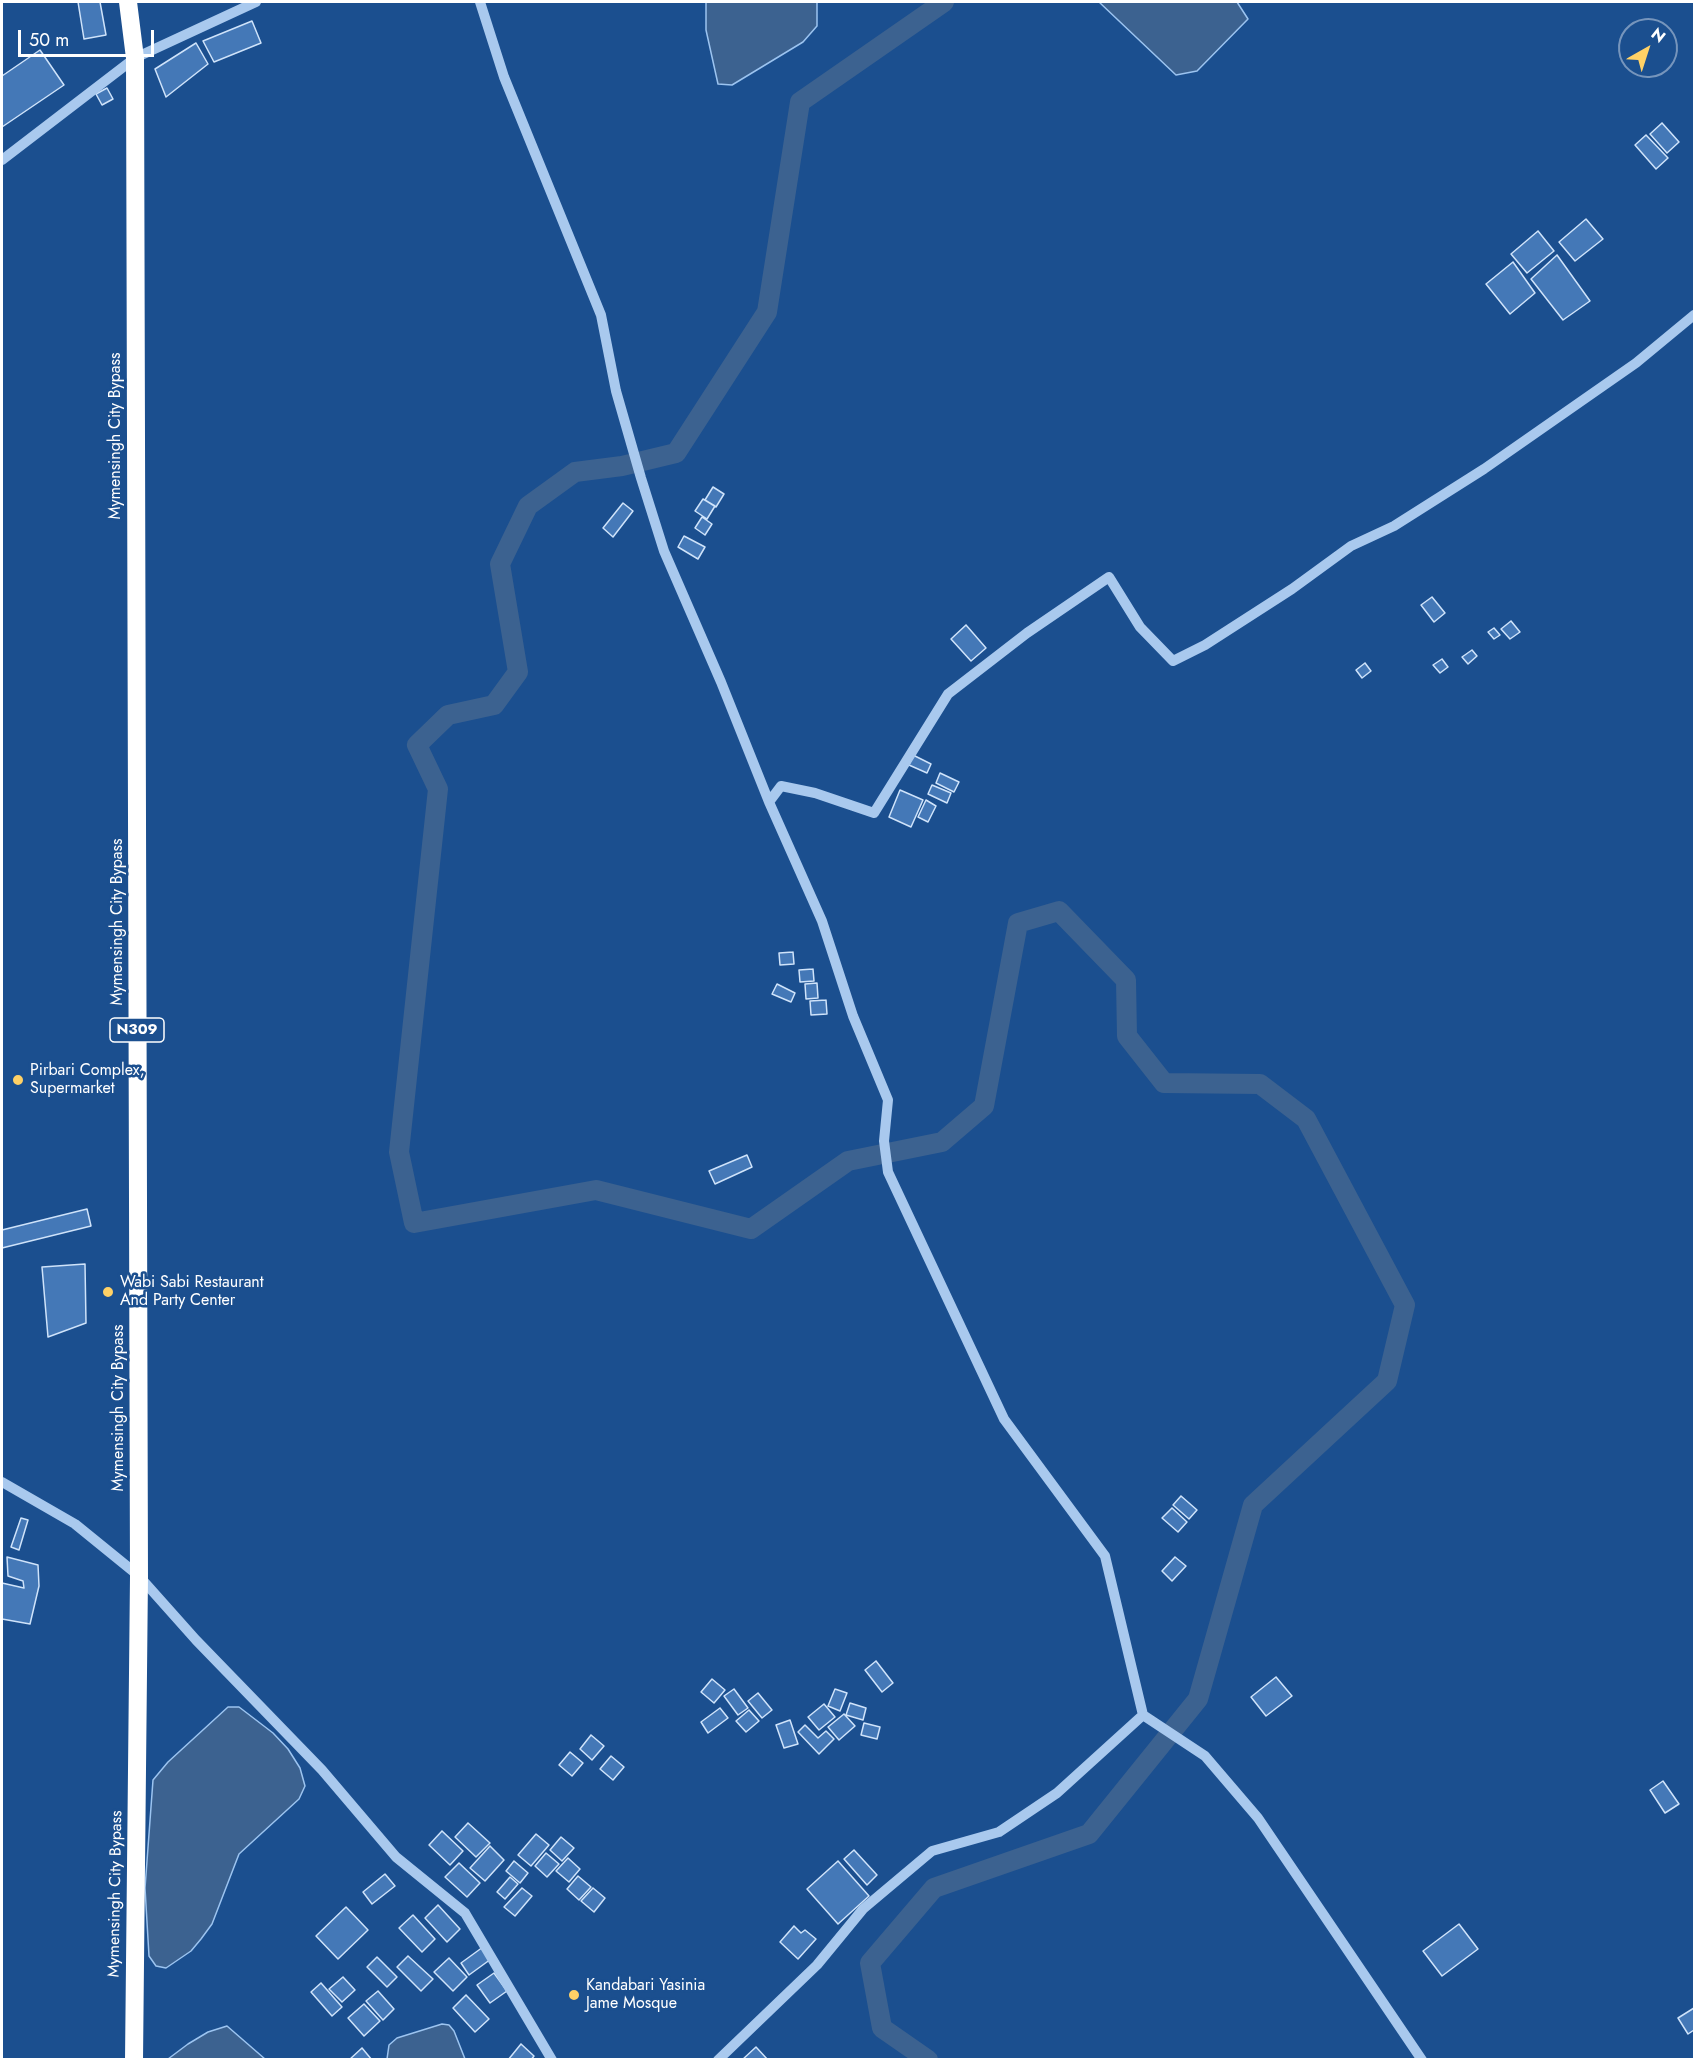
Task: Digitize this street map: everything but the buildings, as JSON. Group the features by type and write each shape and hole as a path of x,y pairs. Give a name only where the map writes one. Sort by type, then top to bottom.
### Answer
{"highway":[{"name":"Mymensingh City Bypass","path":"128,2 135,58 139,1576 134,2060"}],"street":[{"path":"2,160 135,58 256,2"},
{"path":"480,2 504,77 601,315 616,391 664,551 721,682 769,802 822,921 853,1016 888,1100 884,1141 888,1172 1004,1419 1105,1556 1146,1716 1204,1755 1258,1818 1422,2060"},
{"path":"769,802 781,786 814,793 874,813 948,694 1027,633 1109,577 1140,627 1173,661 1205,645 1292,589 1351,546 1394,526 1484,469 1636,363 1695,315"},
{"path":"2,1482 75,1524 139,1576 196,1640 322,1770 396,1857 465,1912 552,2060"},
{"path":"718,2060 818,1965 863,1909 932,1851 999,1832 1057,1793 1146,1716"}],"water":[{"path":"706,2 817,2 817,26 803,42 732,85 718,84 706,30"},
{"path":"1099,2 1237,2 1248,19 1197,71 1176,75"},
{"path":"228,1707 239,1707 273,1733 288,1749 300,1768 305,1786 299,1799 239,1854 212,1924 201,1939 191,1951 166,1968 156,1966 149,1956 145,1888 153,1780 168,1762"},
{"path":"442,2024 449,2025 454,2031 465,2059 387,2059 389,2045 397,2038"},
{"path":"227,2026 265,2059 168,2059 208,2032"}],"waterway":[{"path":"928,2060 882,2028 870,1963 934,1888 1089,1834 1198,1699 1253,1505 1387,1381 1405,1305 1306,1119 1260,1084 1164,1083 1127,1036 1126,980 1059,911 1018,923 984,1106 942,1142 848,1161 751,1229 596,1190 414,1223 399,1152 438,789 417,745 448,715 494,705 518,672 500,564 528,506 575,472 622,466 676,453 767,312 800,102 944,2"}],"place":[{"name":"Pirbari Complex, Supermarket","path":"18,1080"},
{"name":"Wabi Sabi Restaurant And Party Center","path":"108,1292"},
{"name":"Kandabari Yasinia Jame Mosque","path":"574,1995"}]}
